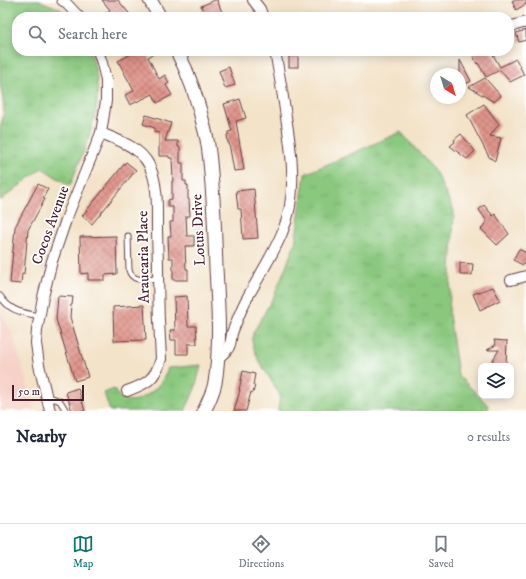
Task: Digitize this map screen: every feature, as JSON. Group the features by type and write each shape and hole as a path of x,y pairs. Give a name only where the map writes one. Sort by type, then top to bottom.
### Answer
{"street":[{"path":"62,0 74,12"},
{"path":"150,0 157,12"},
{"path":"253,0 261,12"},
{"path":"514,26 526,22"},
{"name":"Cocos Avenue","path":"50,411 39,365 36,343 39,316 52,261 67,217 101,133 106,101 106,80 100,56"},
{"name":"Lotus Drive","path":"179,56 188,77 206,132 210,158 215,216 219,337 218,358 214,385 204,411"},
{"path":"218,358 228,348 239,314 266,267 283,232 291,205 291,148 276,56"},
{"name":"Araucaria Place","path":"101,133 120,141 134,149 142,156 148,164 154,179 157,196 161,359 155,374 148,381 127,391"},
{"path":"510,280 526,276"}],"lane":[{"path":"128,236 130,275 136,279 158,279"},
{"path":"0,296 4,302 15,310 39,316"},
{"path":"47,396 60,402 66,411"}],"shaded area":[{"path":"0,310 13,335 35,411 0,411"}],"green space":[{"path":"0,0 40,0 59,8 63,12 12,12 12,56 91,56 95,70 97,104 89,136 70,186 42,168 0,201 0,127 4,109 0,84"},
{"path":"401,132 435,171 454,211 449,314 458,375 478,395 478,399 482,399 488,405 488,411 278,411 280,395 258,359 252,340 253,333 274,296 295,244 305,174"},
{"path":"201,365 195,389 185,411 110,411 104,393 114,389 118,396 124,399 130,401 137,400 156,388 163,379 168,368"}],"building":[{"path":"102,0 118,0 128,12 107,12 110,10"},
{"path":"217,0 222,12 204,12 201,6"},
{"path":"526,0 526,4 516,10 512,1"},
{"path":"526,30 526,40 519,42 516,33"},
{"path":"128,56 150,56 148,57 159,79 165,75 169,83 166,85 172,95 157,103 153,94 130,105 125,95 134,91 118,61"},
{"path":"289,56 298,56 298,67 289,67"},
{"path":"473,56 494,56 500,67 516,59 524,75 510,82 500,70 486,77 478,63 477,64"},
{"path":"460,60 464,68 460,68"},
{"path":"229,67 235,85 225,88 219,71"},
{"path":"466,71 471,81 466,84"},
{"path":"485,78 501,96 494,102 469,87"},
{"path":"240,99 246,118 236,121 244,170 234,171 227,135 228,132 232,131 224,104"},
{"path":"484,104 499,124 490,136 501,138 495,161 489,157 467,115"},
{"path":"146,115 171,123 165,141 178,141 178,147 180,147 180,163 183,163 183,181 186,181 186,185 188,185 190,216 186,216 187,236 194,236 194,246 185,246 188,280 173,280 173,258 169,258 168,236 171,236 170,222 173,222 173,207 168,207 168,200 172,199 172,158 169,158 169,156 159,156 159,133 154,132 155,128 143,124"},
{"path":"461,134 475,151 467,159 450,146"},
{"path":"126,162 136,170 92,224 82,216"},
{"path":"38,184 48,189 43,198 45,199 28,230 24,274 22,274 21,284 10,283 15,227"},
{"path":"254,189 258,238 243,239 241,209 238,209 236,191"},
{"path":"484,205 493,216 495,214 509,234 497,245 481,229 487,221 479,210"},
{"path":"116,236 117,274 105,275 105,280 88,280 88,273 81,274 80,237"},
{"path":"519,249 526,253 526,260 523,265 513,260"},
{"path":"460,263 473,264 472,275 460,275"},
{"path":"493,287 500,300 480,310 473,294"},
{"path":"58,296 73,297 70,317 88,377 75,381 56,319"},
{"path":"187,296 188,326 196,326 197,344 188,344 188,354 176,354 176,340 171,340 170,330 175,330 174,297"},
{"path":"144,305 146,340 114,341 113,307"},
{"path":"494,340 507,340 506,363 491,363 499,350 487,350 496,345"},
{"path":"243,371 255,374 253,385 255,385 253,393 251,392 246,411 234,411 240,390"},
{"path":"78,388 85,411 72,411 66,392"}]}
